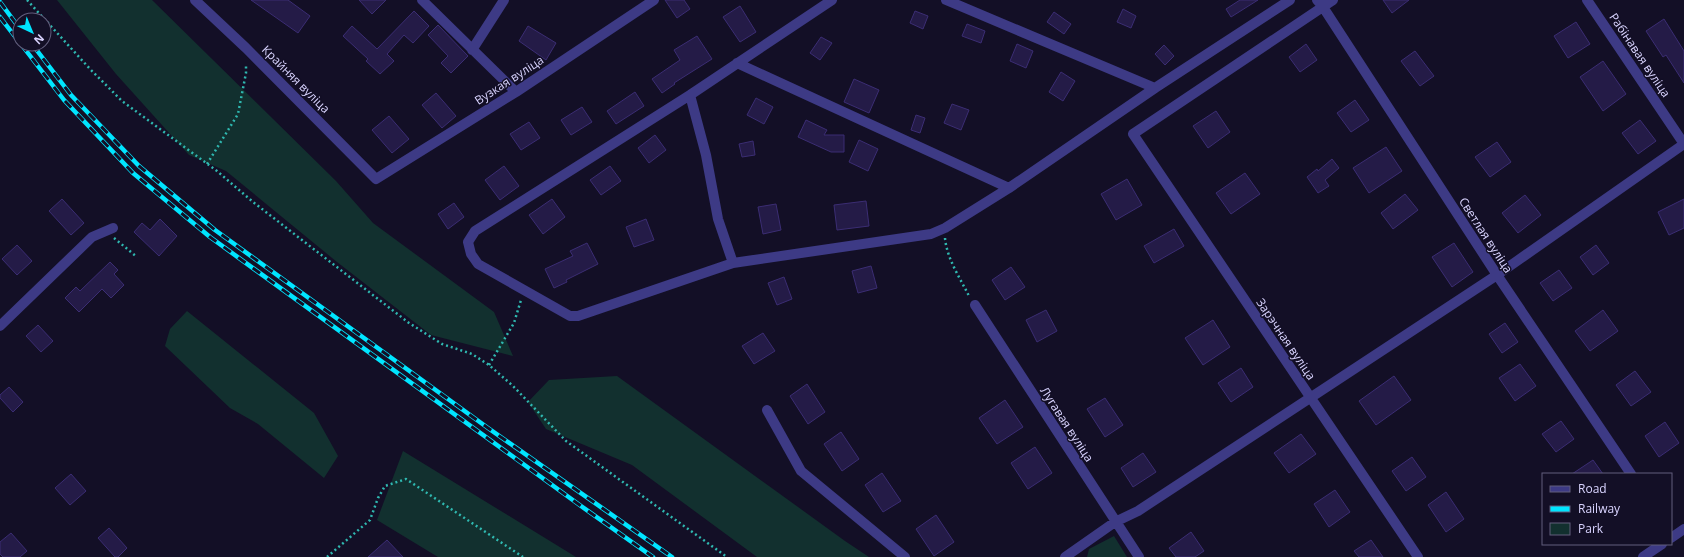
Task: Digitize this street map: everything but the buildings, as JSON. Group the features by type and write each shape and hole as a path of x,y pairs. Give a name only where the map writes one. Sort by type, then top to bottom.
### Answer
{"street":[{"name":"Крайняя вуліца","path":"195,0 246,48 376,178"},
{"path":"422,0 516,92"},
{"path":"472,50 504,0"},
{"name":"Вузкая вуліца","path":"376,178 516,92 654,0"},
{"path":"832,0 690,95 475,231 468,242 471,254 478,264 570,316 578,316 733,263 931,234 945,228 1009,188 1154,88 1290,0"},
{"path":"946,0 1154,88"},
{"path":"1320,4 1333,0"},
{"name":"Рабінавая вуліца","path":"1587,0 1684,144"},
{"name":"Зарэчная вуліца","path":"1320,4 1133,134 1418,557"},
{"name":"Светлая вуліца","path":"1320,4 1497,275 1630,473"},
{"path":"737,64 1009,188"},
{"path":"690,95 706,155 718,219 733,263"},
{"path":"1065,557 1115,522 1138,511 1497,275 1684,144"},
{"path":"0,326 92,237 110,230"},
{"name":"Лугавая вуліца","path":"975,305 1138,557"},
{"path":"767,410 801,470 905,557"},
{"path":"1672,536 1684,529"},
{"path":"1643,557 1661,545"}],"path":[{"path":"27,0 90,69 122,101 207,164 253,202 409,323 442,344 472,354 488,366 513,386 566,441 727,557"},
{"path":"207,164 238,114 246,73 246,48"},
{"path":"945,228 946,247 953,266 975,305"},
{"path":"110,230 137,257"},
{"path":"488,366 514,323 524,290"},
{"path":"327,557 370,520 378,498 385,486 406,479 523,557"}],"green space":[{"path":"57,0 152,0 336,181 373,223 494,312 513,356 431,335 337,262 226,171 189,155 116,74"},
{"path":"187,311 314,413 338,456 324,478 258,424 230,408 165,346 170,329"},
{"path":"617,376 869,557 757,557 632,465 546,429 528,402 549,380"},
{"path":"403,451 576,557 438,557 377,520"},
{"path":"1114,536 1127,557 1087,557 1089,549"}],"railway":[{"path":"0,2 12,18"},
{"path":"0,17 12,33"},
{"path":"27,52 64,100 133,173 210,237 653,557"},
{"path":"38,52 71,95 139,166 215,230 488,428 672,557"}]}
